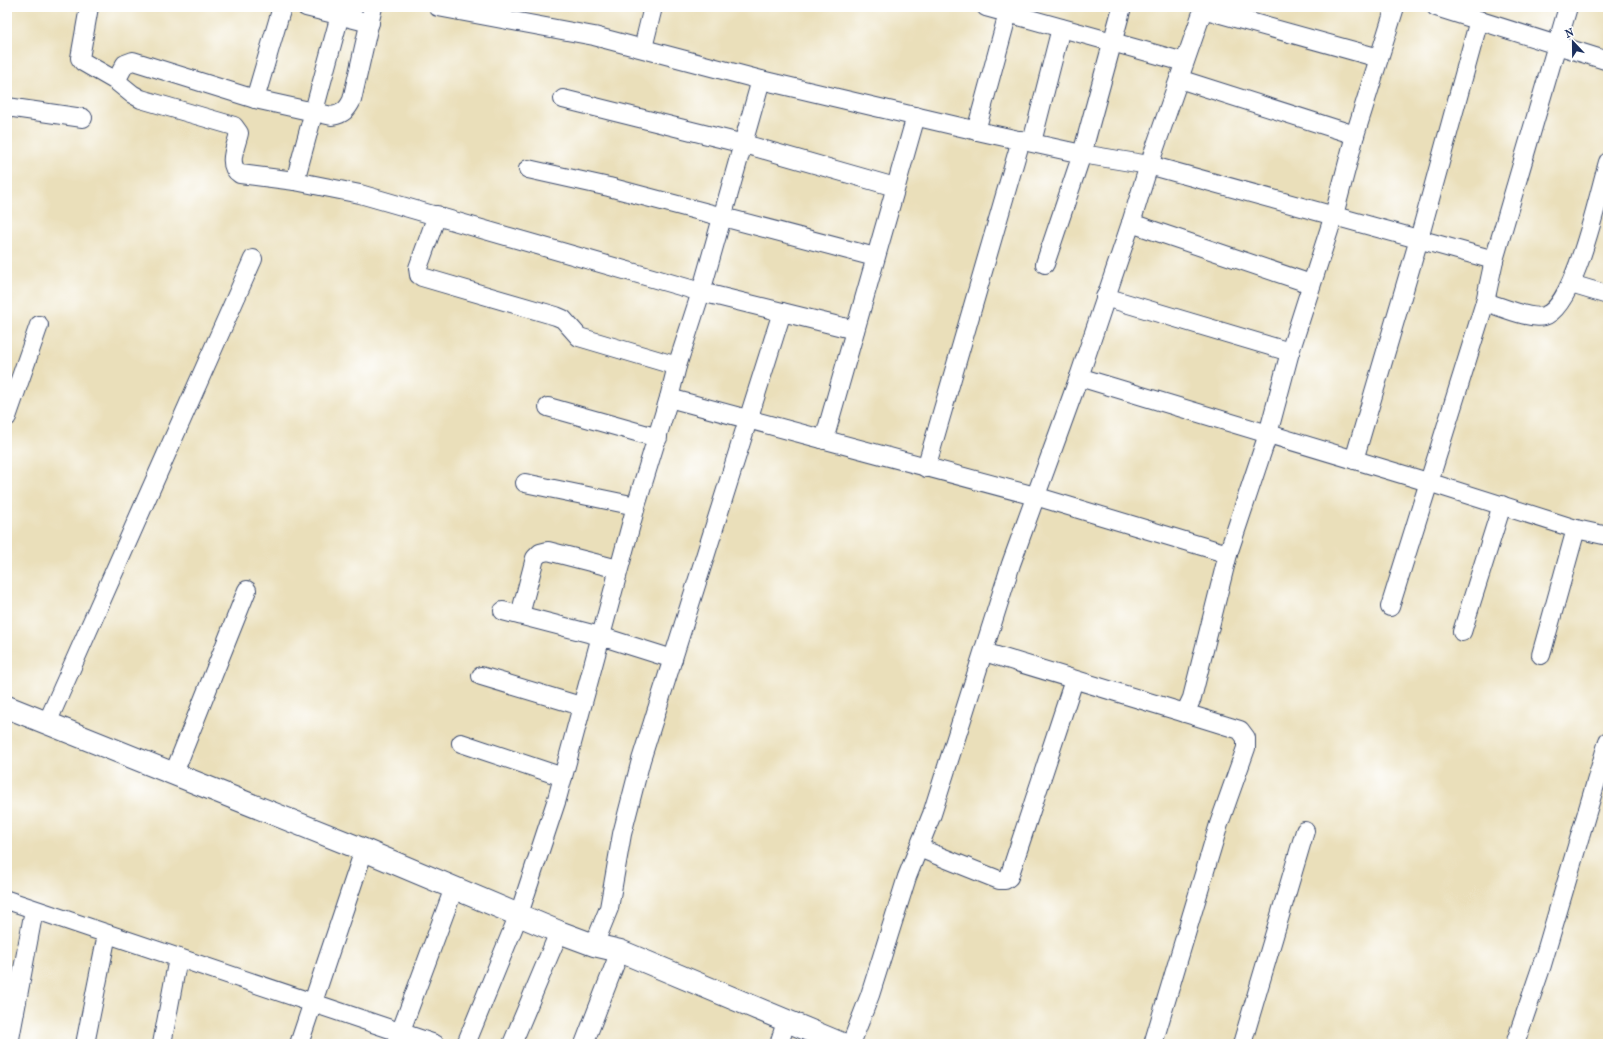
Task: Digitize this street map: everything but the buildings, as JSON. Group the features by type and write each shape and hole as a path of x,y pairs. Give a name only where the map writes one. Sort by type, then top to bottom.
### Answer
{"highway":[{"path":"7,707 364,850 559,932 594,945 620,951 786,1022 842,1044"}],"street":[{"path":"89,7 80,58 83,62 116,81 132,94 141,99 234,126 239,133 232,164 233,168 240,174 295,181 360,194 701,292 855,330"},
{"path":"255,99 282,7"},
{"path":"116,81 125,64 133,61 255,99 314,113 332,116 339,115 347,110 352,100 372,15 340,15 306,7"},
{"path":"438,7 594,36 762,80 976,131 1082,154 1149,164 1494,260"},
{"path":"643,48 653,7"},
{"path":"986,7 1112,42 1182,70 1355,134"},
{"path":"1046,264 1082,154 1122,7"},
{"path":"1185,713 1192,698 1228,554 1268,434 1290,352 1334,215 1355,134 1395,7"},
{"path":"1436,7 1608,61"},
{"path":"1390,607 1485,302 1494,260 1568,7"},
{"path":"851,1044 870,995 900,899 932,814 1011,564 1079,377 1131,223 1149,164 1204,8 1379,58"},
{"path":"976,131 1008,13"},
{"path":"295,181 340,15"},
{"path":"1354,460 1419,239 1479,20"},
{"path":"926,468 1061,28"},
{"path":"466,1044 519,914 563,777 618,569 658,438 677,366 701,292 762,80"},
{"path":"563,99 744,144 895,187"},
{"path":"7,107 83,118"},
{"path":"824,440 874,257 916,116"},
{"path":"1485,302 1532,316 1544,316 1559,304 1571,284 1608,162"},
{"path":"528,169 609,187 874,257"},
{"path":"437,215 418,268 419,275 422,277 556,316 564,319 579,338 677,366"},
{"path":"1131,223 1311,284"},
{"path":"47,723 254,259"},
{"path":"1571,284 1608,295"},
{"path":"1105,297 1290,352"},
{"path":"594,945 609,908 622,834 640,760 782,312"},
{"path":"7,417 39,325"},
{"path":"1079,377 1428,482 1576,529 1608,536"},
{"path":"669,398 1035,496 1228,554"},
{"path":"548,407 658,438"},
{"path":"525,483 636,506"},
{"path":"1462,632 1502,505"},
{"path":"1541,655 1576,529"},
{"path":"618,569 548,551 540,553 535,558 511,613 600,636 673,659"},
{"path":"174,773 247,590"},
{"path":"984,652 1240,730 1246,738 1246,748 1220,824 1153,1044"},
{"path":"482,676 581,706"},
{"path":"919,848 999,880 1005,880 1009,877 1074,680"},
{"path":"1515,1044 1542,965 1608,741"},
{"path":"461,743 563,777"},
{"path":"1242,1044 1305,831"},
{"path":"299,1044 364,850"},
{"path":"398,1038 454,888"},
{"path":"7,900 313,1004 398,1038 435,1044"},
{"path":"9,1044 11,1014 34,910"},
{"path":"512,1044 559,932"},
{"path":"85,1044 107,934"},
{"path":"584,1044 620,951"},
{"path":"162,1044 178,958"},
{"path":"779,1044 786,1022"}]}
